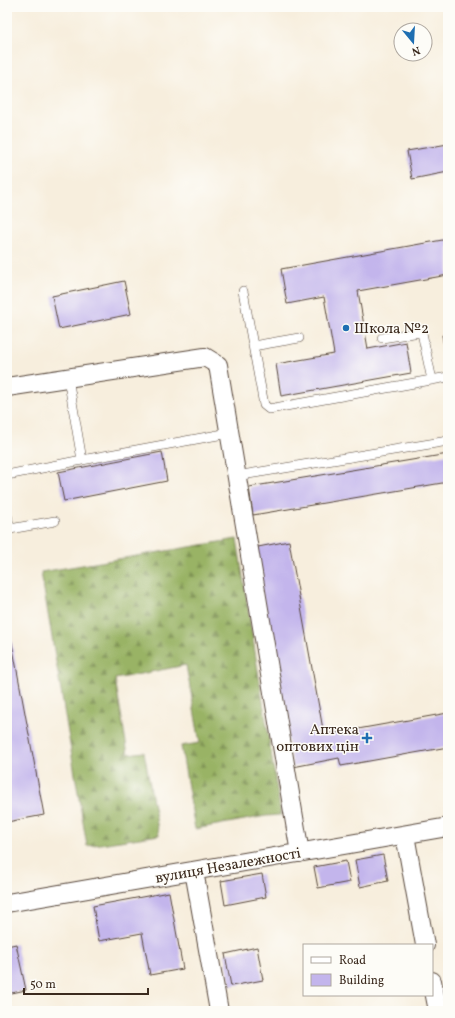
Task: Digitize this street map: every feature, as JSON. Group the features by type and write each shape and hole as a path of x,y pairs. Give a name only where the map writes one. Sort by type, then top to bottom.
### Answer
{"street":[{"path":"7,387 205,356 218,365 300,853"},
{"name":"вулиця Незалежності","path":"7,903 448,827"},
{"path":"405,835 425,944"},
{"path":"194,871 219,1011"},
{"path":"433,986 438,1011"}],"lane":[{"path":"243,291 264,405 269,409 448,377"},
{"path":"382,338 420,332 422,333 432,380"},
{"path":"253,346 299,338"},
{"path":"68,378 82,460"},
{"path":"7,475 229,433"},
{"path":"236,476 448,441"},
{"path":"7,515 10,529 55,521"}],"green space":[{"path":"237,539 281,815 266,816 195,829 181,746 200,743 186,665 115,679 128,754 144,752 159,835 87,846 41,572"}],"building":[{"path":"448,144 448,172 412,179 407,151"},
{"path":"448,239 448,275 358,291 368,349 406,342 411,373 281,396 276,364 334,354 324,297 287,304 281,269"},
{"path":"124,281 131,314 59,329 52,296"},
{"path":"448,334 448,363 447,364 442,335"},
{"path":"162,452 167,481 64,501 58,472"},
{"path":"448,454 448,482 253,515 249,487"},
{"path":"289,541 324,735 448,713 448,747 341,766 339,758 293,767 253,548"},
{"path":"7,617 44,815 7,822"},
{"path":"383,855 388,881 360,887 355,860"},
{"path":"346,861 350,882 318,888 314,867"},
{"path":"262,874 266,897 225,905 221,881"},
{"path":"169,892 183,969 150,975 142,933 99,941 93,906"},
{"path":"16,944 26,990 7,994 7,946"},
{"path":"257,947 263,980 231,986 225,954"}],"place":[{"name":"Школа №2","path":"346,328"},
{"name":"Аптека оптових цін","path":"367,738"}]}
